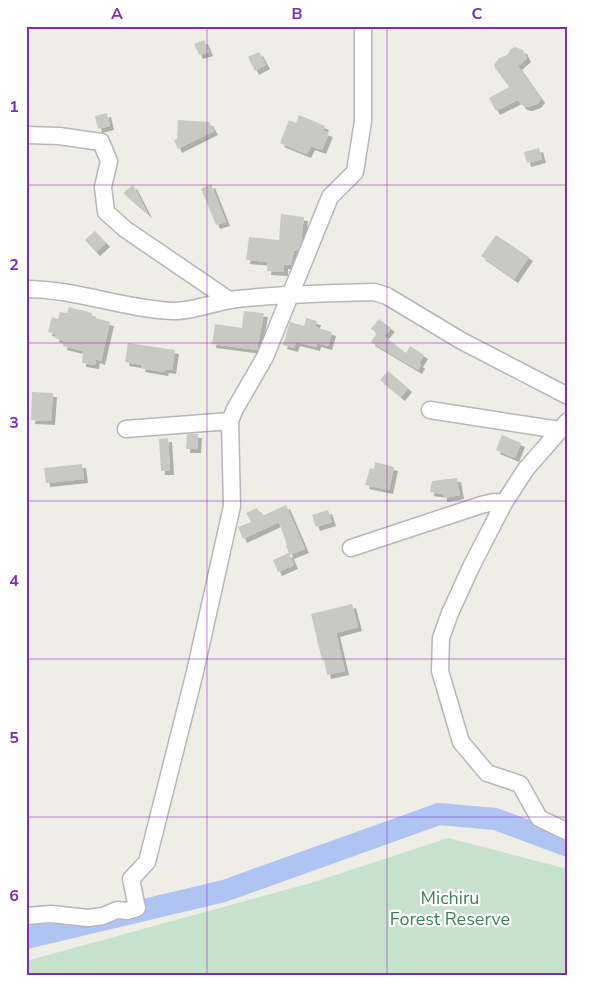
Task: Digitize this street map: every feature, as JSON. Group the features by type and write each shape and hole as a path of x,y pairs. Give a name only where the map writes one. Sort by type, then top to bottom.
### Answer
{"street":[{"path":"26,916 51,914 88,918 103,916 117,910 127,911 137,908 131,878 147,862 195,672 232,506 230,421 235,408 265,357 330,197 355,172 363,121 362,26"},
{"path":"26,135 59,136 101,142 109,161 103,187 106,212 125,229 229,300"},
{"path":"26,289 50,289 135,308 176,312 229,300 291,295 374,292 387,296 460,340 568,396"},
{"path":"430,410 563,426"},
{"path":"126,429 230,421"},
{"path":"563,426 526,469 504,503 471,567 441,638 440,671 461,742 487,773 520,784 539,818 568,832"},
{"path":"351,548 482,505 494,502 504,503"}],"green space":[{"name":"Michiru Forest Reserve","path":"448,838 568,869 568,976 26,976 26,961 314,882"}],"building":[{"path":"204,40 209,52 199,55 194,44"},
{"path":"515,47 523,50 527,58 518,66 541,99 537,104 528,107 523,106 518,100 496,111 489,98 509,87 494,65 499,58 507,55"},
{"path":"259,52 266,65 255,71 248,57"},
{"path":"107,113 110,126 98,129 95,116"},
{"path":"299,115 325,126 323,131 329,133 322,150 311,146 307,154 280,143 289,120 296,123"},
{"path":"178,120 209,122 214,131 178,149 174,140 177,139"},
{"path":"539,148 542,159 527,163 524,152"},
{"path":"211,184 226,222 216,225 201,189"},
{"path":"133,185 148,214 123,193"},
{"path":"281,214 304,217 301,241 297,251 294,250 291,265 284,265 284,272 267,271 268,262 246,260 249,237 279,240"},
{"path":"95,231 106,243 96,252 85,240"},
{"path":"496,235 529,257 514,279 481,256"},
{"path":"69,307 92,313 92,317 110,322 101,361 96,359 95,365 82,363 83,351 63,346 64,341 55,338 56,334 48,332 52,317 58,319 60,312 67,313"},
{"path":"244,311 264,313 257,350 212,344 215,324 242,328"},
{"path":"306,318 317,321 315,327 332,332 328,346 317,343 316,347 296,342 294,348 283,345 290,322 304,326"},
{"path":"379,319 391,328 384,336 406,353 410,346 424,355 419,363 421,365 418,370 371,342 377,333 371,329"},
{"path":"128,343 175,350 172,370 165,369 164,372 141,368 142,365 125,362"},
{"path":"388,371 408,388 401,397 380,380"},
{"path":"32,392 53,393 51,421 31,420"},
{"path":"187,434 198,434 197,449 186,449"},
{"path":"502,435 521,443 515,458 496,450"},
{"path":"168,438 170,471 161,471 159,439"},
{"path":"375,462 394,467 389,490 365,485 370,468 374,469"},
{"path":"82,464 84,479 46,483 44,468"},
{"path":"457,478 460,495 443,498 443,494 430,492 432,481"},
{"path":"286,505 305,549 290,555 279,522 243,539 238,527 251,522 246,513 257,508 262,516"},
{"path":"328,510 332,522 316,527 312,515"},
{"path":"289,553 294,565 278,572 273,560"},
{"path":"352,604 358,627 336,633 345,671 327,675 311,614"}],"waterway":[{"path":"26,938 224,891 439,814 495,819 568,846"}]}
